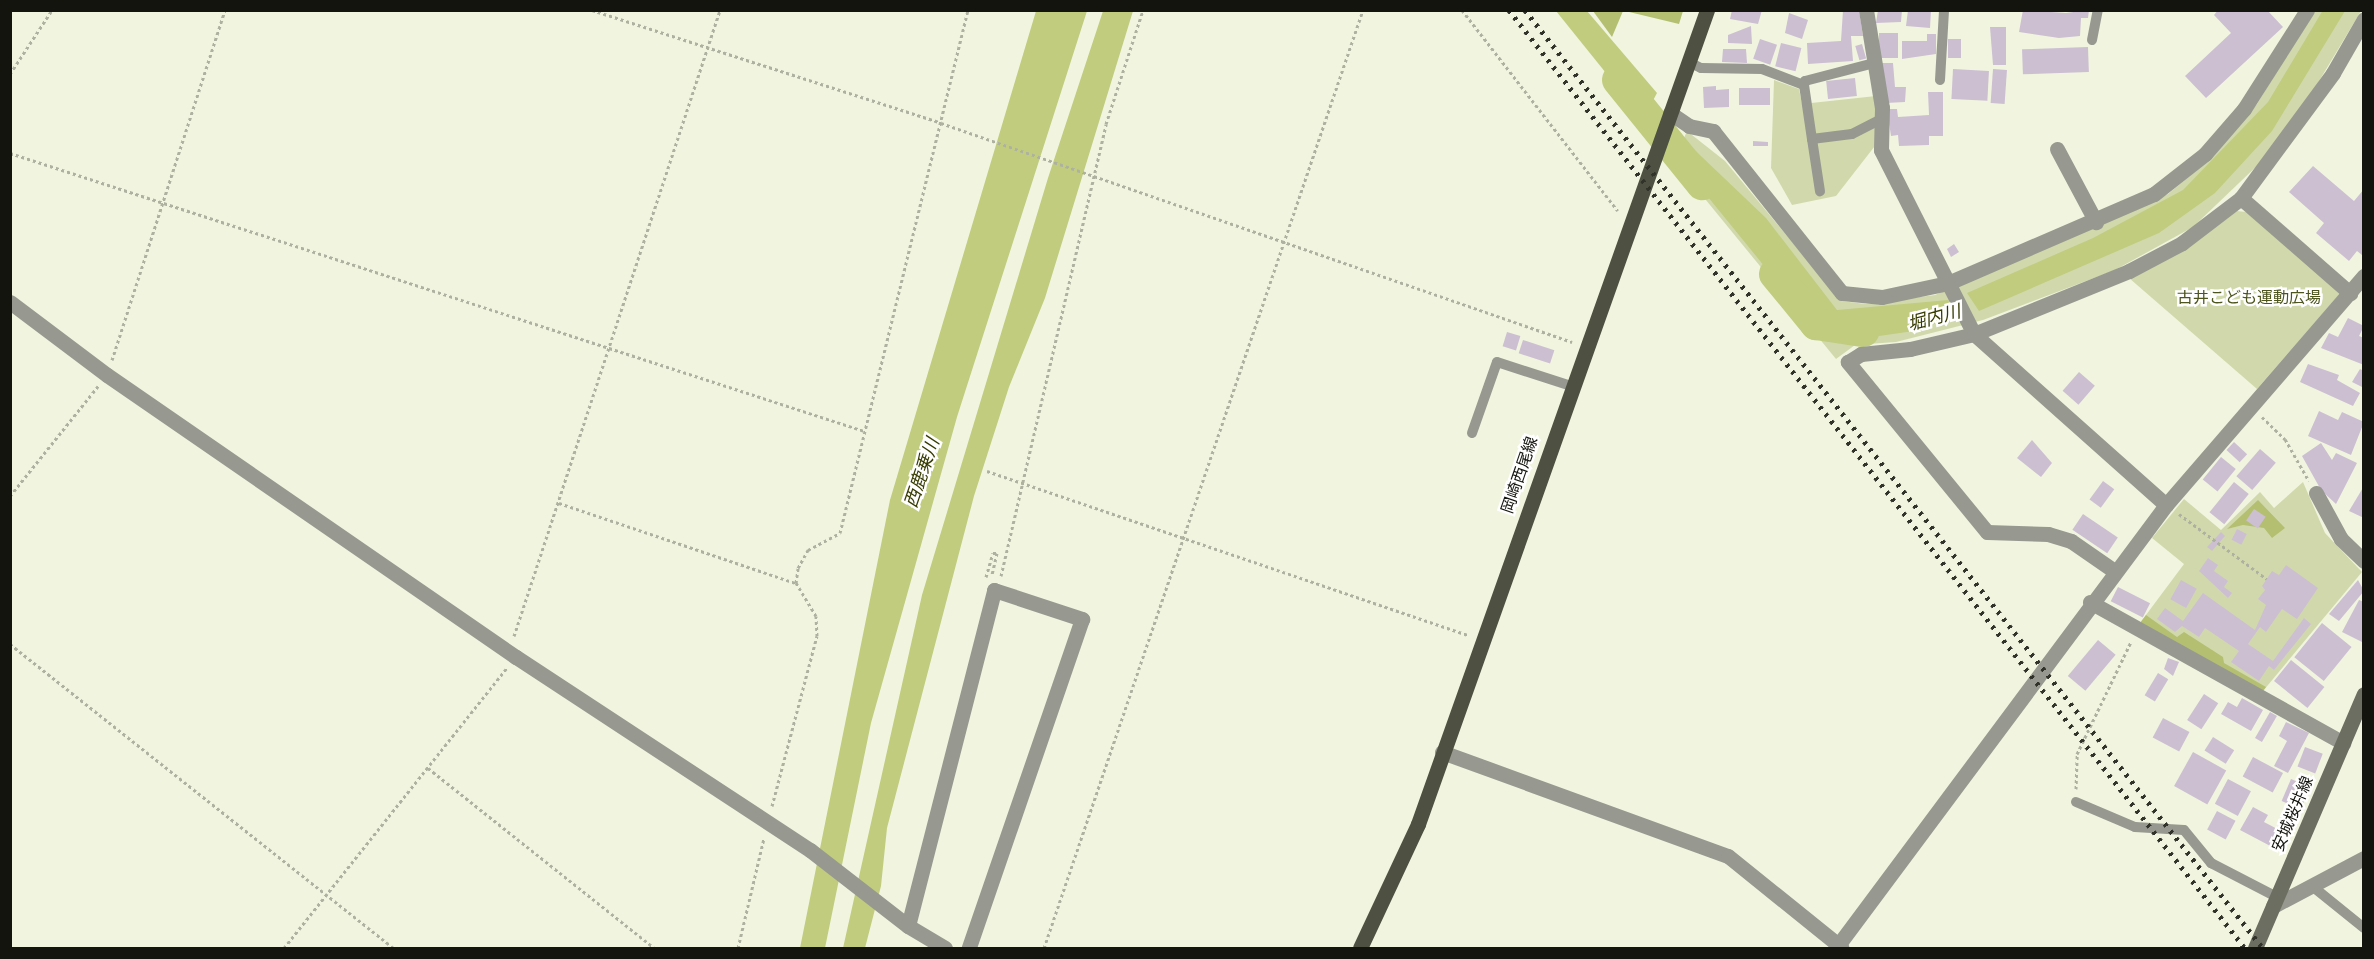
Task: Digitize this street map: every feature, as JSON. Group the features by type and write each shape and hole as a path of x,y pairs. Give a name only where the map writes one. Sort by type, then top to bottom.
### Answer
{"main road":[{"name":"岡崎西尾線","path":"1360,948 1418,824 1584,347 1707,10"},
{"name":"安城桜井線","path":"2255,948 2364,694"}],"street":[{"path":"1866,10 1881,119 1881,150 1974,334 2166,505"},
{"path":"1670,113 1689,126 1713,131 1842,293 1882,297 1948,283 2096,222 2154,194 2205,154 2244,109 2307,10"},
{"path":"2110,568 2071,541 2048,534 1987,532 1848,362 1861,354 1910,349 1974,334 2129,271 2182,243 2241,198 2314,101 2364,19"},
{"path":"2057,150 2096,222"},
{"path":"2241,198 2350,292"},
{"path":"1442,752 1728,856 1838,948 2090,602 2166,505 2364,276"},
{"path":"10,302 107,375 513,654 767,825 810,850 908,926 945,948"},
{"path":"2316,493 2341,539 2364,561"},
{"path":"908,926 997,584 1082,619 969,948"},
{"path":"2090,602 2343,743"},
{"path":"2275,902 2312,886 2364,858"}],"lane":[{"path":"1940,80 1944,10"},
{"path":"2092,40 2098,10"},
{"path":"1689,62 1701,68 1762,69 1804,85"},
{"path":"1820,191 1805,81 1874,63"},
{"path":"1812,139 1852,134 1881,119"},
{"path":"1472,433 1497,363 1571,386"},
{"path":"2076,802 2135,827 2184,830 2211,863 2275,902"},
{"path":"2312,886 2364,928"}],"path":[{"path":"10,74 52,10"},
{"path":"10,496 107,375 225,10"},
{"path":"592,10 941,123 1584,347"},
{"path":"284,948 428,768 513,654 609,348 720,10"},
{"path":"738,948 767,825 817,636 816,616 796,583 798,568 808,550 840,533 968,10"},
{"path":"997,584 1106,124 1143,10"},
{"path":"1044,948 1286,243 1363,10"},
{"path":"1462,10 1630,226"},
{"path":"10,153 864,431"},
{"path":"2252,407 2285,439 2316,493"},
{"path":"987,471 1482,640"},
{"path":"559,504 796,583"},
{"path":"2166,505 2267,579"},
{"path":"993,553 997,553 992,576 997,584 986,578 993,553"},
{"path":"2076,802 2077,754 2135,633"},
{"path":"10,644 394,948"},
{"path":"428,768 654,948"}],"green space":[{"path":"2314,11 2361,11 2304,106 2262,161 2193,227 2115,270 1983,320 1896,342 1855,345 1836,359 1674,161 1687,131 1725,161 1841,301 1866,304 1935,295 2168,194 2214,156 2257,104"},
{"path":"1774,80 1799,89 1802,104 1876,96 1878,142 1836,196 1792,205 1771,168"},
{"name":"古井こども運動広場","path":"2237,211 2246,212 2342,291 2257,389 2129,278 2184,250"},
{"path":"2303,482 2325,533 2362,572 2263,691 2140,623 2184,564 2152,538 2184,499 2221,530 2260,492 2274,508"}],"shaded area":[{"path":"1593,11 1623,11 1612,37"},
{"path":"1625,11 1683,11 1679,24"},
{"path":"2258,500 2285,528 2272,538 2264,528 2243,525 2227,529"},
{"path":"2146,615 2177,637 2184,632 2223,657 2224,663 2266,687 2263,691 2140,623"}],"water":[{"path":"2323,10 2345,11 2272,131 2215,193 2159,233 1979,311 1967,293 2093,238 2183,190 2268,102"},
{"name":"西鹿乗川","path":"1036,11 1087,11 957,417 871,723 825,948 800,948 890,500"},
{"path":"1103,11 1133,11 1045,298 1009,387 974,496 887,828 881,886 865,948 843,948 922,595 1048,178"},
{"path":"1556,11 1587,11 1657,93 1643,119"},
{"path":"1680,136 1766,218 1837,310 1948,300 1957,316 1914,331 1879,336 1850,337 1827,331 1778,283 1673,154"}],"building":[{"path":"1732,10 1762,10 1758,24 1730,19"},
{"path":"1843,10 1859,10 1863,36 1851,36 1853,61 1808,64 1807,43 1841,41"},
{"path":"1878,10 1902,10 1901,22 1876,23"},
{"path":"1908,10 1931,10 1930,28 1906,26"},
{"path":"2023,10 2066,13 2089,10 2088,18 2081,18 2080,36 2059,38 2019,32"},
{"path":"2218,10 2267,10 2283,27 2206,98 2185,76 2231,33 2214,15"},
{"path":"1789,13 1808,20 1802,39 1785,33"},
{"path":"1751,26 1752,44 1728,43 1728,35"},
{"path":"1990,27 2006,27 2006,65 1993,65"},
{"path":"1879,33 1898,33 1898,58 1879,58"},
{"path":"1927,34 1936,34 1936,54 1902,59 1902,41 1927,41"},
{"path":"1760,39 1777,45 1770,65 1753,59"},
{"path":"1948,39 1961,39 1961,58 1948,58"},
{"path":"1781,43 1801,48 1796,71 1775,66"},
{"path":"1862,44 1866,58 1859,60 1855,46"},
{"path":"2088,47 2089,72 2023,74 2022,49"},
{"path":"1723,49 1746,49 1747,63 1722,62"},
{"path":"1881,63 1893,63 1895,87 1906,87 1905,102 1886,103"},
{"path":"1953,69 1989,71 1987,101 1951,99"},
{"path":"1993,69 2007,70 2005,104 1991,103"},
{"path":"1855,78 1857,96 1828,99 1826,81"},
{"path":"1716,86 1716,90 1729,89 1729,107 1704,108 1703,87"},
{"path":"1739,88 1770,88 1770,105 1739,105"},
{"path":"1928,92 1943,92 1943,136 1929,136 1929,145 1899,146 1898,135 1891,136 1887,109 1897,109 1898,117 1929,115"},
{"path":"1753,141 1768,142 1768,146 1753,146"},
{"path":"2313,166 2354,201 2364,189 2362,255 2357,251 2349,261 2316,233 2324,223 2289,192"},
{"path":"1954,244 1959,252 1951,257 1947,249"},
{"path":"2348,318 2364,326 2359,336 2364,338 2364,365 2321,348 2329,333 2338,337"},
{"path":"1507,332 1520,336 1516,350 1503,346"},
{"path":"1523,340 1554,350 1550,364 1519,353"},
{"path":"2308,364 2339,375 2337,380 2360,393 2353,406 2300,382"},
{"path":"2360,369 2364,371 2362,387 2352,382"},
{"path":"2079,372 2095,386 2078,405 2063,391"},
{"path":"2319,411 2338,420 2342,412 2364,422 2351,455 2308,436"},
{"path":"2032,440 2052,463 2041,477 2017,458"},
{"path":"2234,442 2247,454 2240,462 2226,450"},
{"path":"2321,443 2332,460 2336,453 2357,463 2336,504 2321,490 2302,456"},
{"path":"2260,449 2276,463 2252,490 2236,476"},
{"path":"2221,457 2236,469 2218,491 2203,480"},
{"path":"2103,481 2114,489 2101,508 2089,500"},
{"path":"2234,482 2249,494 2224,524 2209,512"},
{"path":"2364,486 2364,518 2349,511"},
{"path":"2254,509 2266,517 2258,528 2246,521"},
{"path":"2083,514 2118,537 2107,553 2072,530"},
{"path":"2237,529 2247,534 2241,545 2232,540"},
{"path":"2221,532 2225,536 2212,551 2207,547"},
{"path":"2208,558 2218,565 2214,571 2228,581 2224,587 2232,593 2228,598 2199,571"},
{"path":"2286,565 2318,588 2297,619 2282,609 2266,632 2260,627 2248,644 2273,661 2304,618 2311,624 2274,670 2269,666 2259,681 2231,662 2239,651 2205,628 2199,637 2182,626 2175,632 2157,619 2165,608 2183,621 2203,593 2255,630 2266,605 2258,599 2265,590 2262,586 2272,571 2279,575"},
{"path":"2181,580 2197,589 2186,608 2170,599"},
{"path":"2358,580 2364,591 2339,621 2329,614"},
{"path":"2118,587 2150,603 2143,618 2111,601"},
{"path":"2359,600 2364,602 2364,643 2342,632"},
{"path":"2322,623 2352,647 2324,681 2294,657"},
{"path":"2098,640 2116,655 2085,691 2068,676"},
{"path":"2168,658 2179,662 2173,676 2164,669"},
{"path":"2291,660 2324,687 2307,708 2274,681"},
{"path":"2158,673 2168,679 2155,701 2145,695"},
{"path":"2204,694 2218,703 2201,729 2187,720"},
{"path":"2242,698 2263,710 2251,731 2221,714 2228,702 2237,707"},
{"path":"2270,712 2277,716 2262,742 2255,738"},
{"path":"2163,718 2189,732 2179,752 2153,737"},
{"path":"2286,722 2309,733 2288,773 2274,766 2287,741 2279,736"},
{"path":"2213,737 2234,750 2226,764 2205,751"},
{"path":"2305,747 2323,754 2315,773 2297,767"},
{"path":"2193,752 2226,770 2207,805 2174,786"},
{"path":"2253,757 2283,773 2273,792 2243,776"},
{"path":"2228,779 2251,791 2238,816 2215,804"},
{"path":"2291,779 2310,787 2301,809 2282,801"},
{"path":"2253,807 2268,815 2264,822 2285,833 2276,849 2240,830"},
{"path":"2217,811 2236,821 2226,839 2207,830"}],"waterway":[{"name":"堀内川","path":"1618,80 1702,184"},
{"name":"堀内川","path":"1775,274 1816,324 1863,331"}],"railway":[{"path":"1509,10 2245,948"},
{"path":"1525,10 2263,948"}]}
